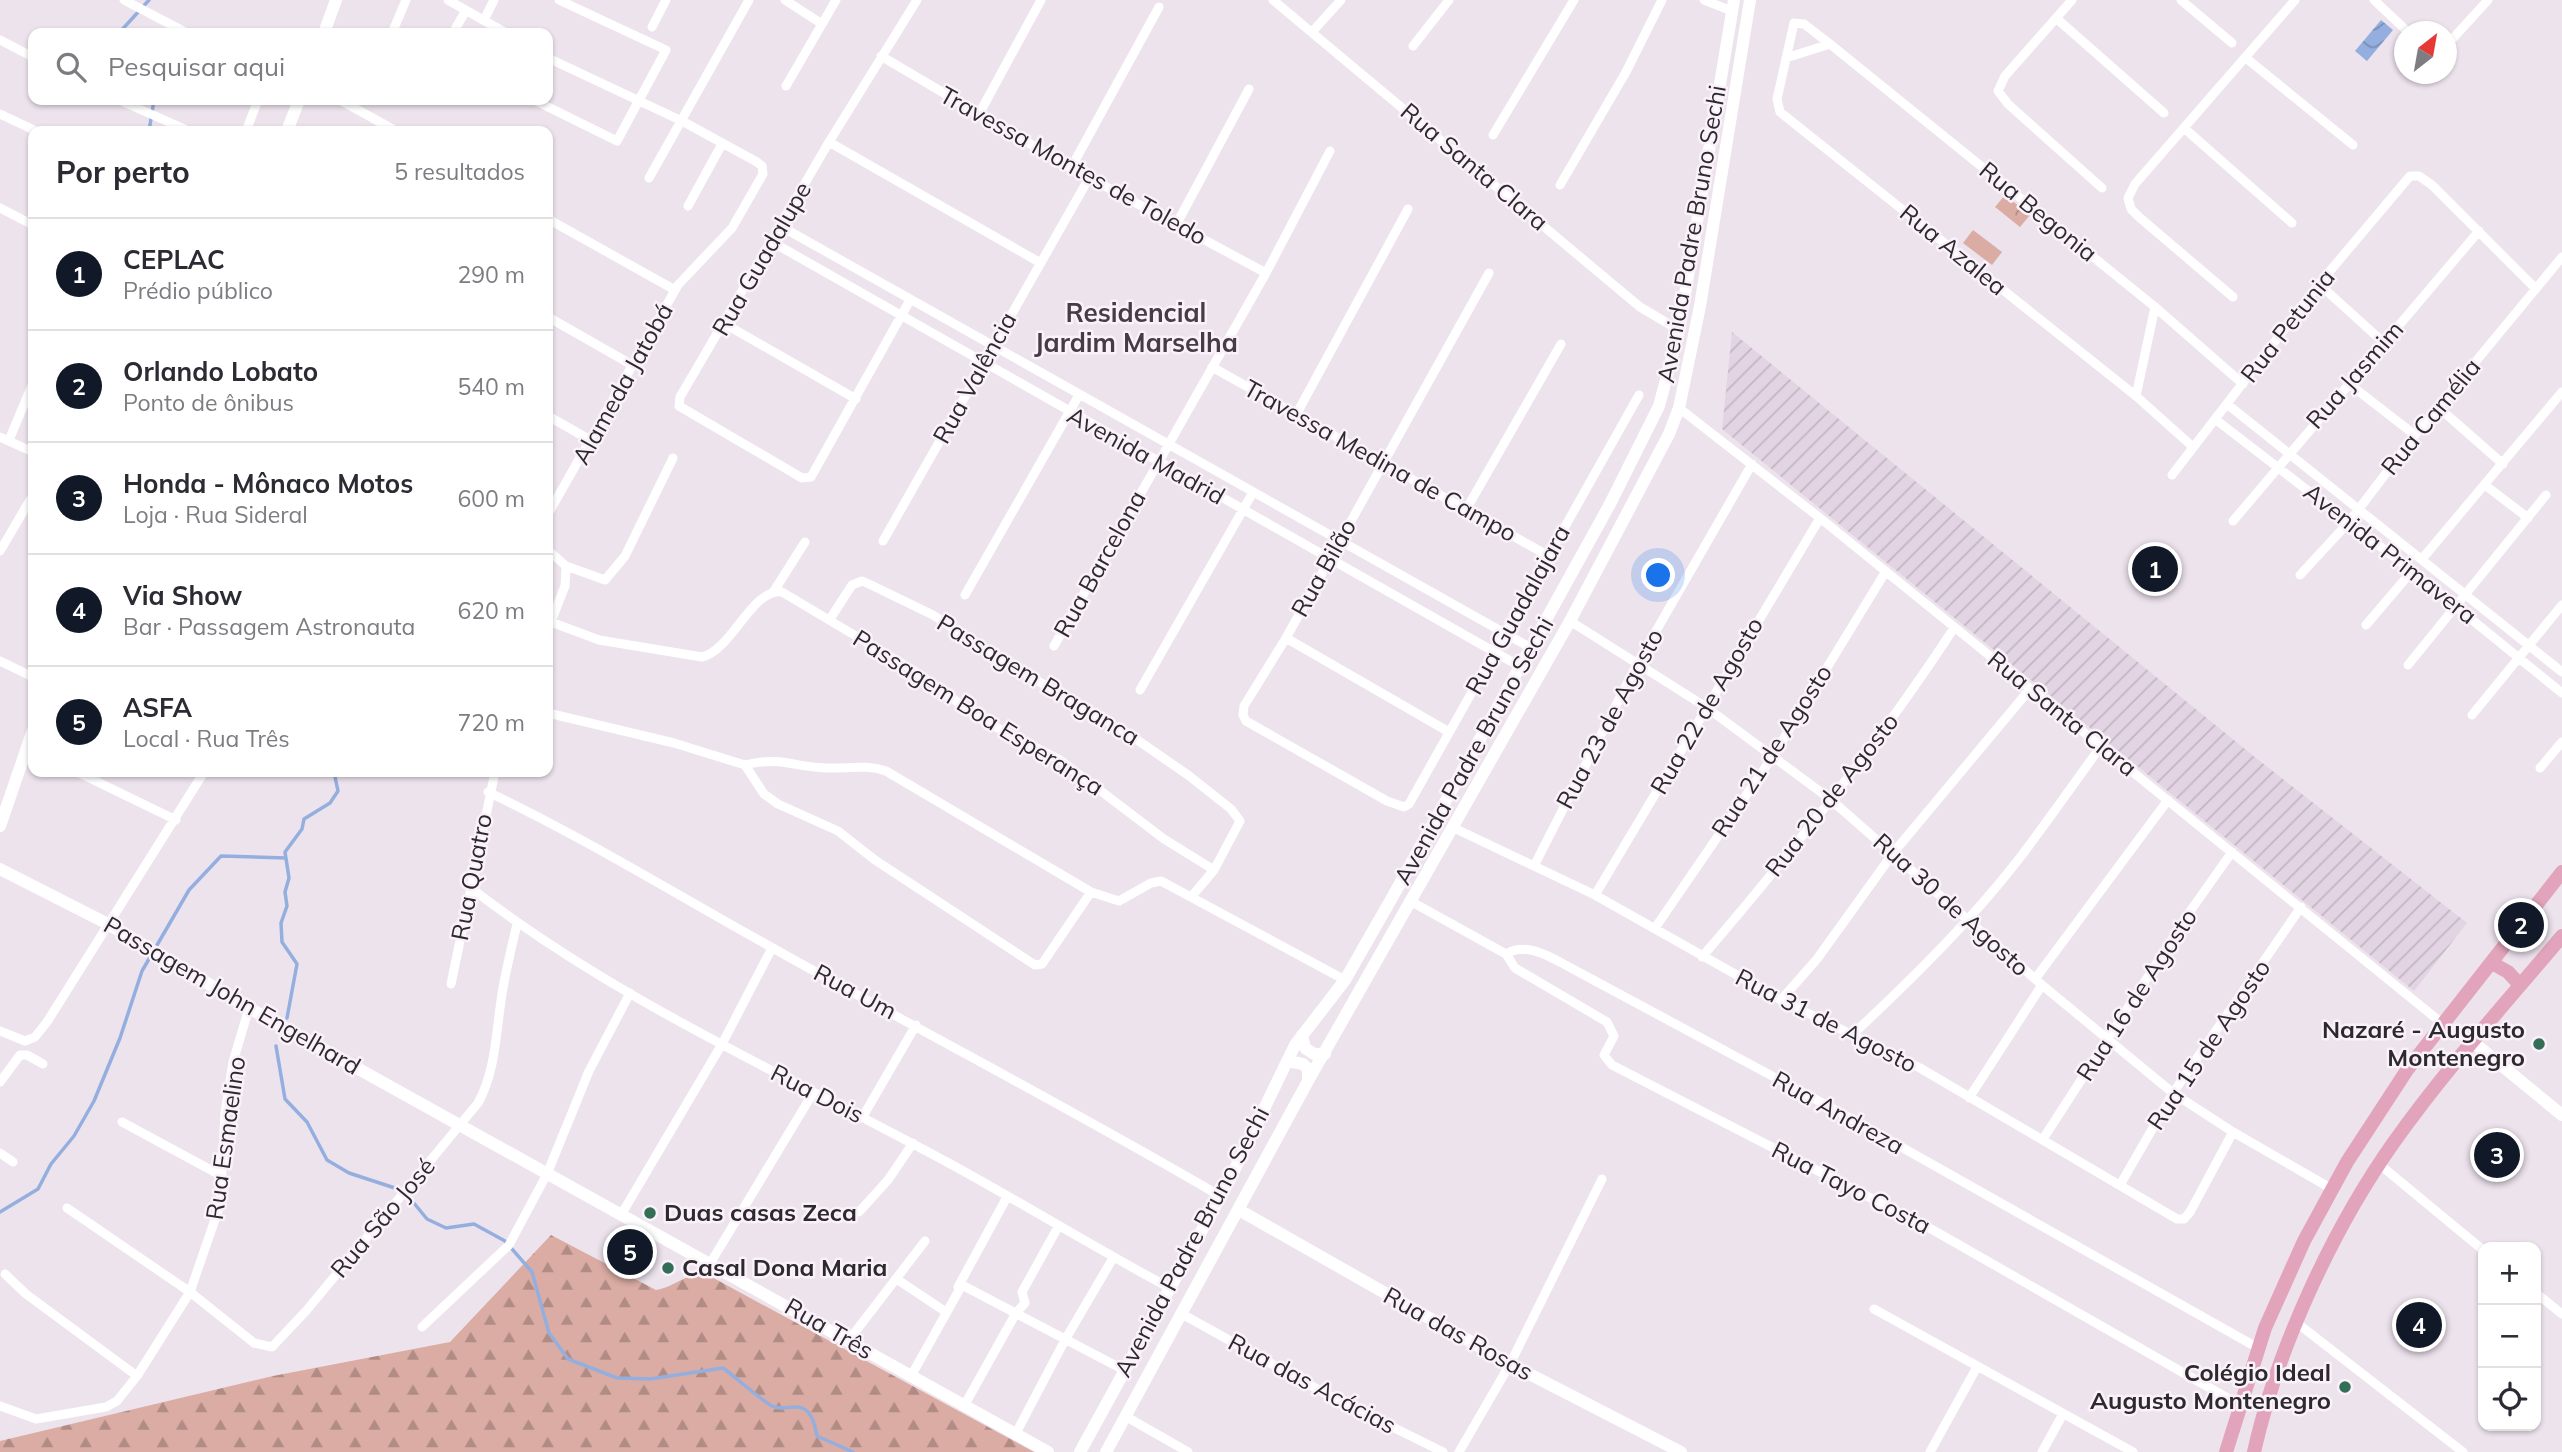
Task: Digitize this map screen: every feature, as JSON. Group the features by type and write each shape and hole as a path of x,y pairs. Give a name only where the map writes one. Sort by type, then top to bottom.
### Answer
{"main road":[{"path":"326,28 336,0"},
{"name":"Avenida Padre Bruno Sechi","path":"1105,1452 1308,1081 1570,621 1662,449 1679,408 1700,306 1750,0"},
{"name":"Avenida Padre Bruno Sechi","path":"1080,1452 1220,1196 1287,1061 1302,1035 1345,980 1521,667 1610,504 1659,406 1679,330 1733,5"},
{"path":"289,126 297,105"},
{"path":"0,826 28,758"},
{"name":"Passagem John Engelhard","path":"0,869 108,924 249,1008 462,1126"},
{"path":"2226,1452 2238,1404 2288,1272 2332,1189 2374,1117 2562,872"},
{"path":"2254,1452 2283,1354 2351,1210 2379,1164 2473,1042 2562,936"},
{"path":"2492,963 2508,972 2519,985"},
{"path":"1302,1035 1305,1048 1314,1054 1325,1054"},
{"path":"2473,1042 2562,1115"},
{"path":"1287,1061 1303,1064 1309,1073 1308,1081"},
{"name":"Rua Três","path":"462,1126 711,1262 1048,1452"},
{"name":"Rua das Rosas","path":"1239,1210 1510,1363 1681,1452"}],"street":[{"path":"124,0 177,28"},
{"path":"394,28 406,0"},
{"path":"448,0 498,28"},
{"path":"484,20 494,0"},
{"path":"544,105 617,141 636,100 666,50 559,0"},
{"path":"652,27 666,0"},
{"path":"649,178 749,0"},
{"path":"785,0 822,24"},
{"path":"786,86 836,0"},
{"name":"Rua Guadalupe","path":"856,399 811,477 802,478 679,405 680,397 782,227 829,142 917,0"},
{"path":"979,114 1041,0"},
{"name":"Rua Santa Clara","path":"1273,0 1640,307 1679,330"},
{"path":"1312,32 1340,0"},
{"path":"1413,46 1449,0"},
{"path":"1493,135 1574,0"},
{"path":"1560,185 1626,72 1662,0"},
{"path":"1704,0 1733,5"},
{"path":"2072,0 2005,76 1998,91 2008,104 2102,188"},
{"path":"2181,0 2232,43"},
{"path":"2233,298 2139,217 2129,204 2135,184 2295,0"},
{"path":"2375,0 2397,21"},
{"path":"2457,34 2488,0"},
{"path":"1071,168 1159,7"},
{"path":"456,28 466,10"},
{"path":"2056,18 2164,113"},
{"name":"Rua Begonia","path":"1792,25 1796,22 1804,24 1830,44 2155,307 2243,384"},
{"name":"Rua Azalea","path":"1792,25 1777,99 1780,112 2136,396 2193,447"},
{"path":"0,40 28,54"},
{"path":"1786,58 1830,44"},
{"name":"Travessa Montes de Toledo","path":"881,56 1071,168 1266,273"},
{"path":"2246,58 2353,145"},
{"path":"553,60 682,121 722,144 688,206"},
{"path":"1177,225 1249,89"},
{"path":"130,105 178,126"},
{"path":"248,126 256,105"},
{"path":"349,105 387,126"},
{"path":"0,114 28,127"},
{"path":"2184,128 2292,222"},
{"path":"829,142 1039,262"},
{"name":"Alameda Jatobá","path":"553,506 675,290 689,271 732,228 763,174 762,166 757,162 722,144"},
{"name":"Rua Barcelona","path":"1054,646 1166,444 1266,273 1330,151"},
{"name":"Rua Petunia","path":"2172,475 2319,284 2406,178 2413,175 2424,179 2479,231"},
{"name":"Rua Valência","path":"883,541 1089,178"},
{"path":"0,208 28,222"},
{"path":"1297,413 1408,209"},
{"path":"553,222 675,290"},
{"name":"Avenida Madrid","path":"782,227 1252,494 1531,648"},
{"path":"2479,231 2536,289"},
{"name":"Rua Jasmim","path":"2233,521 2479,231"},
{"name":"Avenida Madrid","path":"772,242 984,365 1521,667"},
{"name":"Rua Camélia","path":"2300,575 2359,510 2414,435 2562,257"},
{"name":"Rua Bilão","path":"1387,801 1246,721 1243,715 1244,706 1286,638 1328,557 1489,272"},
{"path":"2319,284 2383,342"},
{"path":"725,324 856,399 910,300"},
{"path":"2136,396 2155,307"},
{"path":"553,320 634,366"},
{"path":"1467,508 1561,344"},
{"name":"Travessa Medina de Campo","path":"1212,367 1548,555"},
{"path":"2348,383 2414,435"},
{"path":"2421,559 2562,392"},
{"path":"28,393 4,439 28,450"},
{"path":"964,595 1079,395"},
{"name":"Rua Guadalajara","path":"1387,801 1404,807 1413,800 1639,395"},
{"name":"Avenida Primavera","path":"2227,404 2562,672"},
{"path":"2438,407 2503,464"},
{"name":"Rua Santa Clara","path":"1679,408 1886,571 2443,1024"},
{"path":"553,419 592,441"},
{"name":"Avenida Primavera","path":"2215,419 2412,571 2562,693"},
{"path":"553,554 566,566 601,580 615,570 673,458"},
{"name":"Rua 23 de Agosto","path":"1534,866 1637,664 1752,464"},
{"path":"2486,485 2528,518"},
{"path":"1140,690 1252,494"},
{"path":"2408,665 2546,495"},
{"path":"0,551 28,503"},
{"name":"Rua 22 de Agosto","path":"1595,895 1820,518"},
{"path":"553,627 600,640 702,657 724,643 764,597 774,591 805,541"},
{"path":"553,619 565,586 566,566"},
{"name":"Rua 21 de Agosto","path":"1655,928 1773,756 1886,571"},
{"path":"2366,625 2412,571"},
{"name":"Passagem Braganca","path":"830,619 852,585 862,581 933,615 997,657 1162,756 1235,813 1240,825 1214,870"},
{"name":"Passagem Boa Esperança","path":"774,591 830,619 912,670 984,721 1060,760 1164,839 1214,870"},
{"path":"553,604 558,607"},
{"path":"2472,715 2562,605"},
{"name":"Rua 30 de Agosto","path":"1570,621 1706,707 1830,799 1894,852 2038,982 2110,1038 2173,1093 2233,1132 2332,1189"},
{"name":"Rua 20 de Agosto","path":"1702,957 1755,895 1830,799 1905,701 1954,628"},
{"path":"1286,638 1450,732"},
{"path":"0,661 28,675"},
{"path":"1781,1000 1816,959 1894,852 2030,689"},
{"path":"553,714 674,743 746,765 780,760 827,768 861,766 886,771 1091,892 1119,901 1151,883 1161,881 1345,980"},
{"path":"2540,768 2562,742"},
{"path":"1852,1035 1967,918 2025,852 2101,746"},
{"path":"746,765 764,794 778,804 838,831 875,860 1035,965 1042,964 1054,950 1091,892"},
{"path":"87,777 176,820"},
{"path":"0,1031 19,1040 35,1037 201,777"},
{"name":"Rua Quatro","path":"451,984 488,792 493,777"},
{"name":"Rua Um","path":"488,792 545,819 772,948 1093,1121 1220,1196"},
{"path":"1969,1098 2038,982 2168,800"},
{"name":"Rua 31 de Agosto","path":"1452,827 1595,895 1781,1000 1920,1068 2177,1219 2184,1219 2190,1212 2233,1132"},
{"name":"Rua 16 de Agosto","path":"2043,1139 2191,909 2232,852"},
{"path":"1192,896 1214,870"},
{"name":"Rua Dois","path":"471,888 517,924 630,993 813,1093 913,1143 1170,1288"},
{"path":"1412,902 1506,954"},
{"name":"Rua 15 de Agosto","path":"2120,1185 2173,1093 2301,907"},
{"name":"Rua São José","path":"190,1292 254,1343 272,1347 279,1342 404,1191 462,1126 485,1091 517,924"},
{"path":"621,1214 722,1044 772,948"},
{"name":"Rua Andreza","path":"1506,954 1517,949 1536,951 1572,968 1841,1113 2258,1348"},
{"name":"Rua Tayo Costa","path":"1506,954 1514,968 1607,1022 1614,1036 1605,1058 1629,1075 1933,1230 2238,1404"},
{"path":"422,1327 509,1245 547,1174 589,1072 630,993"},
{"name":"Rua Esmaelino","path":"0,1406 36,1419 106,1407 117,1401 137,1377 190,1292 217,1221 225,1113 233,1062 249,1008"},
{"path":"862,1118 916,1025"},
{"path":"0,1082 20,1055 27,1055 43,1064"},
{"path":"711,1262 813,1093"},
{"path":"122,1122 222,1176"},
{"path":"859,1212 888,1180 913,1143"},
{"path":"0,1153 13,1162"},
{"path":"2379,1164 2478,1246"},
{"path":"1459,1452 1510,1363 1602,1179"},
{"path":"911,1376 1007,1197"},
{"path":"66,1208 190,1292"},
{"path":"964,1406 1016,1313 1025,1303 1022,1292 1059,1227"},
{"path":"849,1340 898,1280 925,1241"},
{"path":"1015,1435 1065,1340 1113,1258"},
{"path":"5,1274 26,1294 137,1377"},
{"path":"898,1280 946,1312"},
{"path":"958,1287 965,1286 1124,1370"},
{"path":"2541,1297 2562,1314"},
{"path":"1874,1309 2133,1452"},
{"name":"Rua das Acácias","path":"1182,1314 1326,1394 1443,1452"},
{"path":"2297,1323 2463,1452"},
{"path":"1930,1452 1977,1367"},
{"path":"2042,1452 2063,1414"},
{"path":"1125,1416 1188,1452"}],"shaded area":[{"path":"1732,332 2256,758 2467,923 2414,991 1722,429"}],"green space":[{"path":"2005,195 2030,215 2020,227 1995,207"},
{"path":"1973,230 2002,252 1992,265 1963,243"},
{"path":"551,1235 656,1290 692,1276 708,1275 1034,1452 0,1452 0,1441 273,1376 450,1342"}],"water":[{"path":"2381,20 2393,30 2367,61 2355,51"}],"waterway":[{"path":"124,28 149,0"},
{"path":"150,126 153,105"},
{"path":"287,1018 297,964 282,942 281,923 287,906 285,892 289,878 285,852 302,829 304,819 330,803 338,791 335,777"},
{"path":"0,1212 38,1189 51,1164 74,1136 94,1101 120,1038 142,971 189,890 221,856 286,858"},
{"path":"276,1046 285,1099 307,1122 327,1160 349,1173 404,1191 427,1219 446,1228 474,1224 505,1241 532,1272 549,1333 568,1359 617,1378 650,1379 723,1368 770,1405 777,1408 803,1408 809,1413 817,1436 853,1452"}],"place":[{"name":"CEPLAC","path":"2155,569"},
{"name":"Orlando Lobato","path":"2521,925"},
{"name":"Nazaré - Augusto Montenegro","path":"2539,1044"},
{"name":"Honda - Mônaco Motos","path":"2497,1155"},
{"name":"Duas casas Zeca","path":"650,1213"},
{"name":"ASFA","path":"630,1252"},
{"name":"Casal Dona Maria","path":"668,1268"},
{"name":"Via Show","path":"2419,1325"},
{"name":"Colégio Ideal Augusto Montenegro","path":"2345,1387"}],"district":[{"name":"Residencial Jardim Marselha","path":"1136,328"}]}
